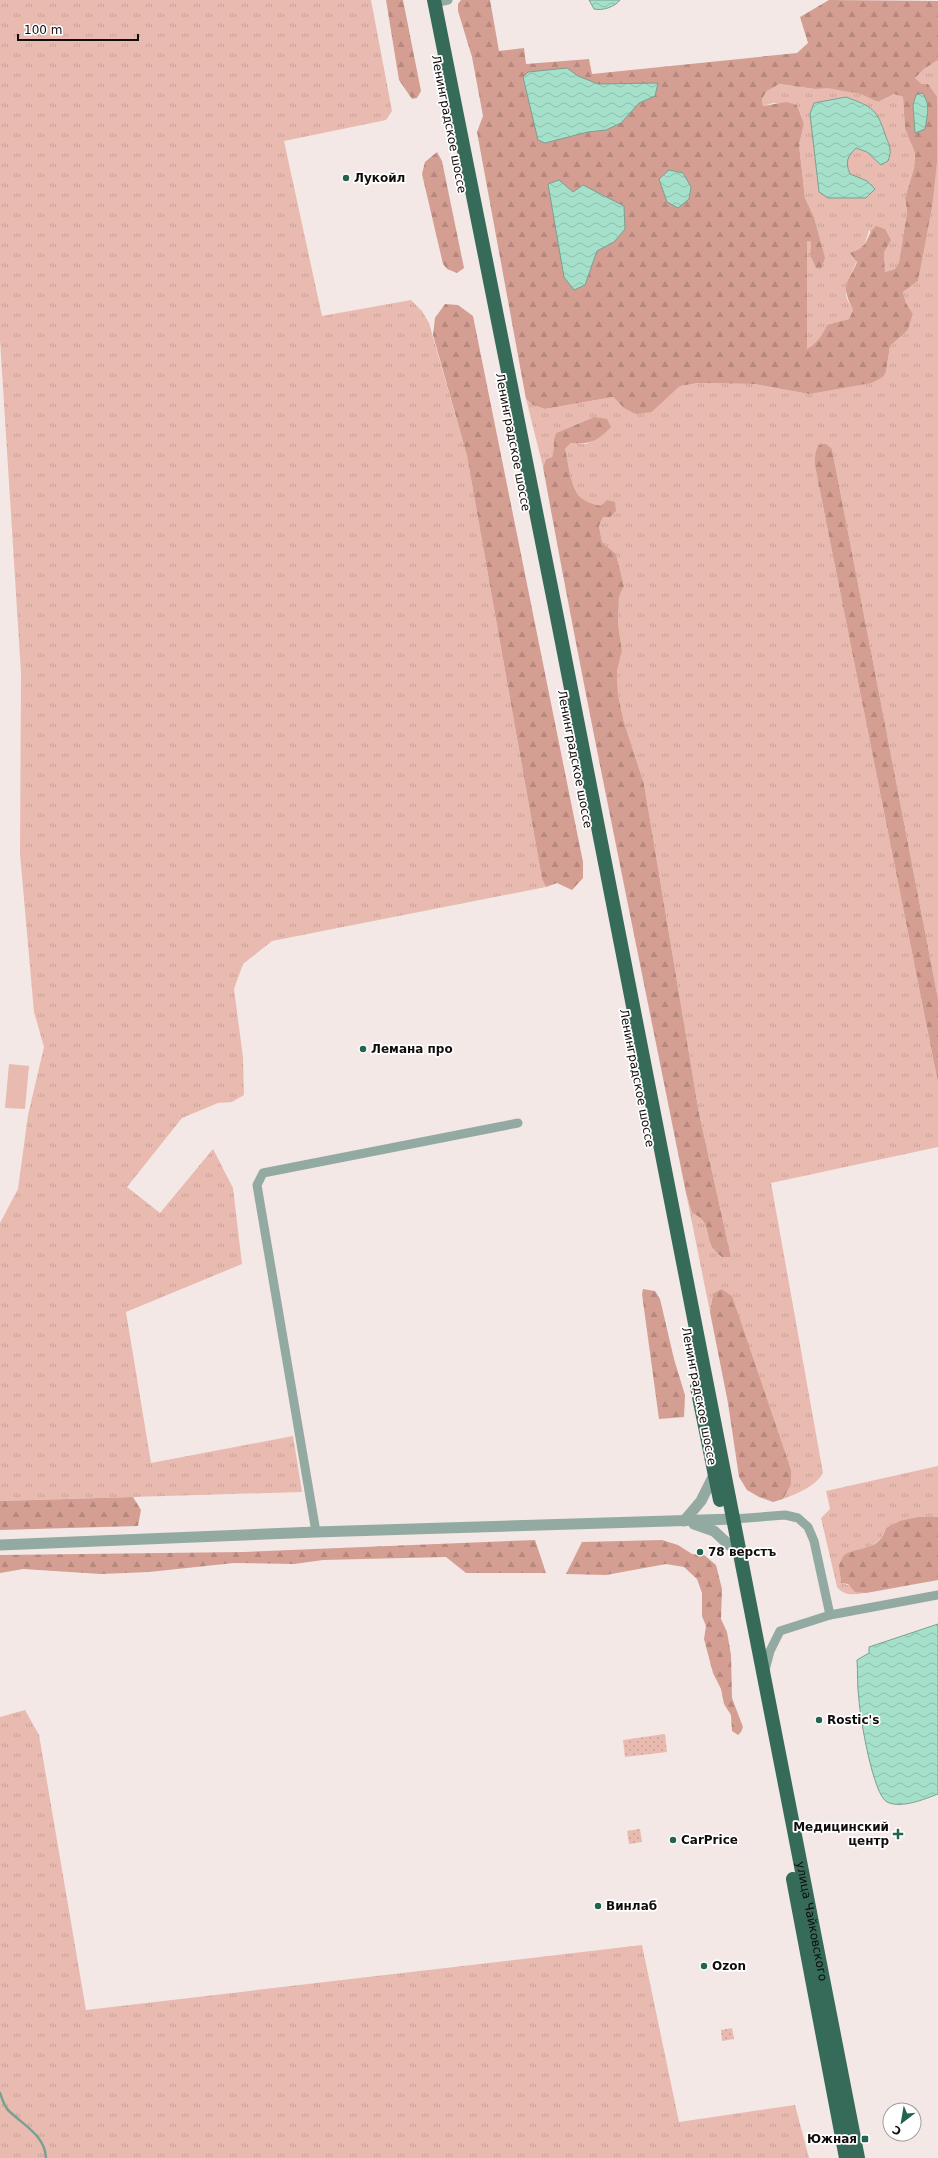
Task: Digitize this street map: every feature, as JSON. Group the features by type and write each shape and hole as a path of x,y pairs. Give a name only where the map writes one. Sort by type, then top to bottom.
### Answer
{"highway":[{"name":"Ленинградское шоссе","path":"435,1 548,618 714,1475 729,1519"},
{"name":"Ленинградское шоссе","path":"435,1 557,617 691,1308 729,1519"},
{"name":"улица Чайковского","path":"729,1519 729,1545 846,2158"},
{"name":"улица Чайковского","path":"729,1519 764,1676 858,2158"}],"street":[{"path":"316,1532 257,1185 263,1173 518,1123"},
{"path":"684,1521 701,1501 714,1475"},
{"path":"0,1545 316,1532 684,1521 785,1515 798,1518 808,1527 816,1548 830,1615"},
{"path":"684,1521 707,1527 729,1545"},
{"path":"764,1676 770,1650 780,1631 830,1615 938,1595"}],"green space":[{"path":"0,0 371,0 392,111 386,120 284,141 322,316 411,300 422,311 429,323 467,456 542,879 546,887 272,941 243,964 234,989 243,1057 244,1095 232,1102 218,1103 182,1118 127,1187 160,1213 213,1149 233,1188 242,1264 126,1312 151,1463 293,1436 302,1492 0,1501 0,1223 18,1189 28,1115 44,1047 34,1012 20,854 21,673 0,340"},
{"path":"386,0 403,0 421,91 417,98 412,99 399,80"},
{"path":"461,0 490,0 499,51 524,48 526,64 589,59 592,74 797,53 808,43 800,17 829,0 938,1 938,60 924,69 915,78 922,84 928,84 937,97 937,163 932,207 918,281 903,292 906,303 913,314 908,330 890,346 886,372 881,378 871,383 809,394 754,384 698,383 680,386 652,412 636,414 624,408 613,397 545,409 533,405 526,399 477,132 483,116 472,57 458,11 458,4","holes":["779,84 815,89 828,88 860,94 878,102 894,94 903,97 905,129 915,153 915,165 905,198 907,212 899,262 895,269 885,272 884,252 891,240 885,229 876,226 873,228 862,247 850,253 857,262 846,285 847,294 853,310 849,319 827,325 819,339 807,349 807,241 811,242 810,254 816,268 821,269 825,258 814,217 805,198 799,145 804,124 797,105 786,102 763,106 762,99 767,91"]},
{"path":"938,60 938,999 832,449 815,455 815,466 938,1083 938,1147 771,1183 823,1473 811,1486 783,1499 791,1485 791,1470 721,1289 713,1294 710,1312 686,1193 692,1213 701,1219 706,1226 711,1246 731,1257 699,1113 644,784 624,722 618,695 617,671 622,651 618,624 619,596 624,586 616,554 602,542 599,526 603,517 601,506 585,500 575,490 565,449 571,443 586,444 602,436 594,417 556,433 552,457 546,459 543,467 526,399 533,405 545,409 613,397 624,408 652,412 680,386 698,383 754,384 809,394 886,372 890,346 908,330 913,314 906,303 903,292 918,281 937,163 936,138 922,84 915,78 924,69"},
{"path":"778,84 815,89 828,87 860,94 878,102 894,94 903,97 905,129 915,153 915,165 905,198 907,212 899,262 895,269 885,272 884,252 869,230 864,246 849,280 846,296 853,310 849,319 835,325 806,350 807,241 811,242 810,254 821,244 814,217 805,198 799,145 804,124 797,105 773,103 763,106 762,99 767,91"},
{"path":"437,152 442,161 464,268 457,273 447,269 443,264 422,174 425,162"},
{"path":"445,304 458,305 473,316 583,862 583,878 572,890 557,883 546,887 542,879 467,456 433,335 435,318"},
{"path":"594,417 607,419 611,427 602,436 593,441 588,443 571,443 565,449 575,490 579,495 587,502 601,506 607,500 615,502 616,511 610,517 603,517 599,526 602,542 616,554 624,586 619,596 618,624 622,651 617,671 618,695 624,722 644,784 699,1113 731,1257 722,1257 713,1248 706,1226 701,1219 692,1213 686,1193 595,740 543,467 546,459 552,457 556,433"},
{"path":"821,444 826,444 832,449 938,999 938,1083 815,466 816,451"},
{"path":"9,1064 29,1066 25,1109 5,1108"},
{"path":"643,1289 655,1291 660,1299 674,1359 685,1395 684,1417 659,1419 642,1294"},
{"path":"721,1289 732,1296 791,1470 791,1485 783,1499 773,1502 759,1497 747,1490 739,1477 728,1403 710,1312 713,1294"},
{"path":"938,1466 938,1517 886,1528 877,1542 868,1548 851,1552 840,1574 841,1583 866,1593 847,1594 840,1590 837,1587 821,1518 830,1509 826,1491"},
{"path":"133,1497 141,1510 138,1526 0,1530 0,1501"},
{"path":"918,1517 938,1517 938,1580 866,1593 855,1592 848,1584 841,1583 839,1565 844,1555 869,1547 879,1541 886,1528 900,1521"},
{"path":"535,1540 546,1573 466,1573 446,1557 323,1560 294,1564 234,1563 149,1572 101,1574 23,1569 0,1573 0,1555 244,1552"},
{"path":"662,1540 678,1545 692,1554 704,1555 716,1565 722,1589 721,1619 727,1632 731,1655 732,1698 743,1727 738,1735 732,1731 731,1715 724,1704 721,1689 713,1673 704,1639 706,1626 702,1616 702,1593 697,1579 684,1567 666,1564 606,1575 566,1574 582,1542"},
{"path":"25,1710 39,1735 86,2010 642,1945 679,2122 795,2105 809,2158 0,2158 0,1717"},
{"path":"665,1734 667,1752 625,1757 623,1740"},
{"path":"640,1829 642,1842 629,1844 627,1831"},
{"path":"732,2028 734,2039 722,2041 721,2030"}],"water":[{"path":"589,0 620,0 612,6 604,9 594,9"},
{"path":"567,68 578,76 598,84 658,83 655,96 639,103 621,123 606,130 588,132 545,143 538,140 523,77 528,72"},
{"path":"922,93 927,101 927,120 925,129 915,133 913,105 916,95"},
{"path":"846,97 873,110 880,120 890,149 888,161 881,165 867,152 856,148 849,157 847,163 850,174 867,181 875,189 866,198 828,198 819,192 810,114 814,103"},
{"path":"669,170 683,173 691,187 689,199 678,208 667,202 659,179"},
{"path":"559,180 573,192 583,185 624,206 625,229 614,242 597,251 585,285 574,290 564,277 548,184"},
{"path":"938,1624 938,1794 906,1804 893,1804 887,1802 882,1796 877,1786 868,1755 860,1709 857,1660 869,1653 869,1647"}],"waterway":[{"path":"0,2093 8,2110 32,2131 42,2143 46,2158"}],"place":[{"name":"Лукойл","path":"346,178"},
{"name":"Лемана про","path":"363,1049"},
{"name":"78 верстъ","path":"700,1552"},
{"name":"Rostic's","path":"819,1720"},
{"name":"Медицинский центр","path":"898,1834"},
{"name":"CarPrice","path":"673,1840"},
{"name":"Винлаб","path":"598,1906"},
{"name":"Ozon","path":"704,1966"},
{"name":"Южная","path":"865,2139"}]}
